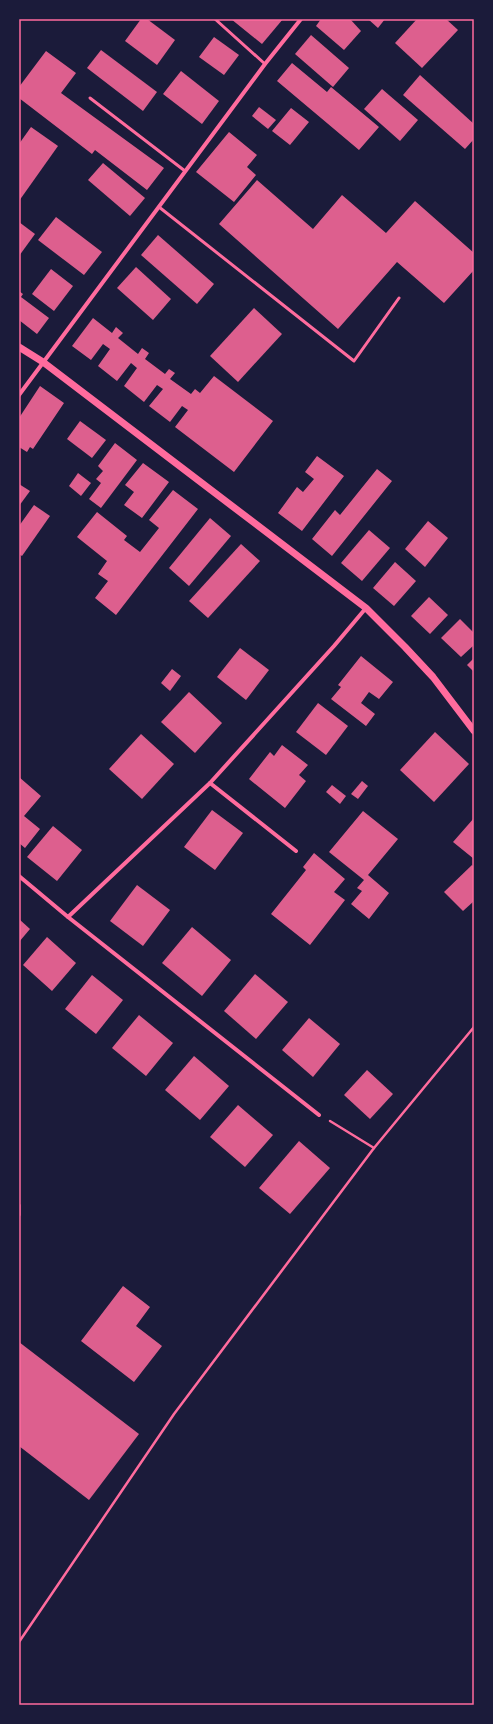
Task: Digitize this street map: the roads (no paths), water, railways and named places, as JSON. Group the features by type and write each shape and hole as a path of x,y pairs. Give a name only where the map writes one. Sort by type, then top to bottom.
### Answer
{"street":[{"path":"19,395 265,64 301,19"},
{"path":"19,347 43,362 366,608 433,677 474,731"},
{"path":"68,917 210,782 334,646 366,608"},
{"path":"210,782 296,851"},
{"path":"19,876 68,917 319,1115"}],"lane":[{"path":"215,19 265,64"},
{"path":"90,98 185,171"},
{"path":"159,207 354,361 399,298"},
{"path":"19,1205 19,1215"}]}
